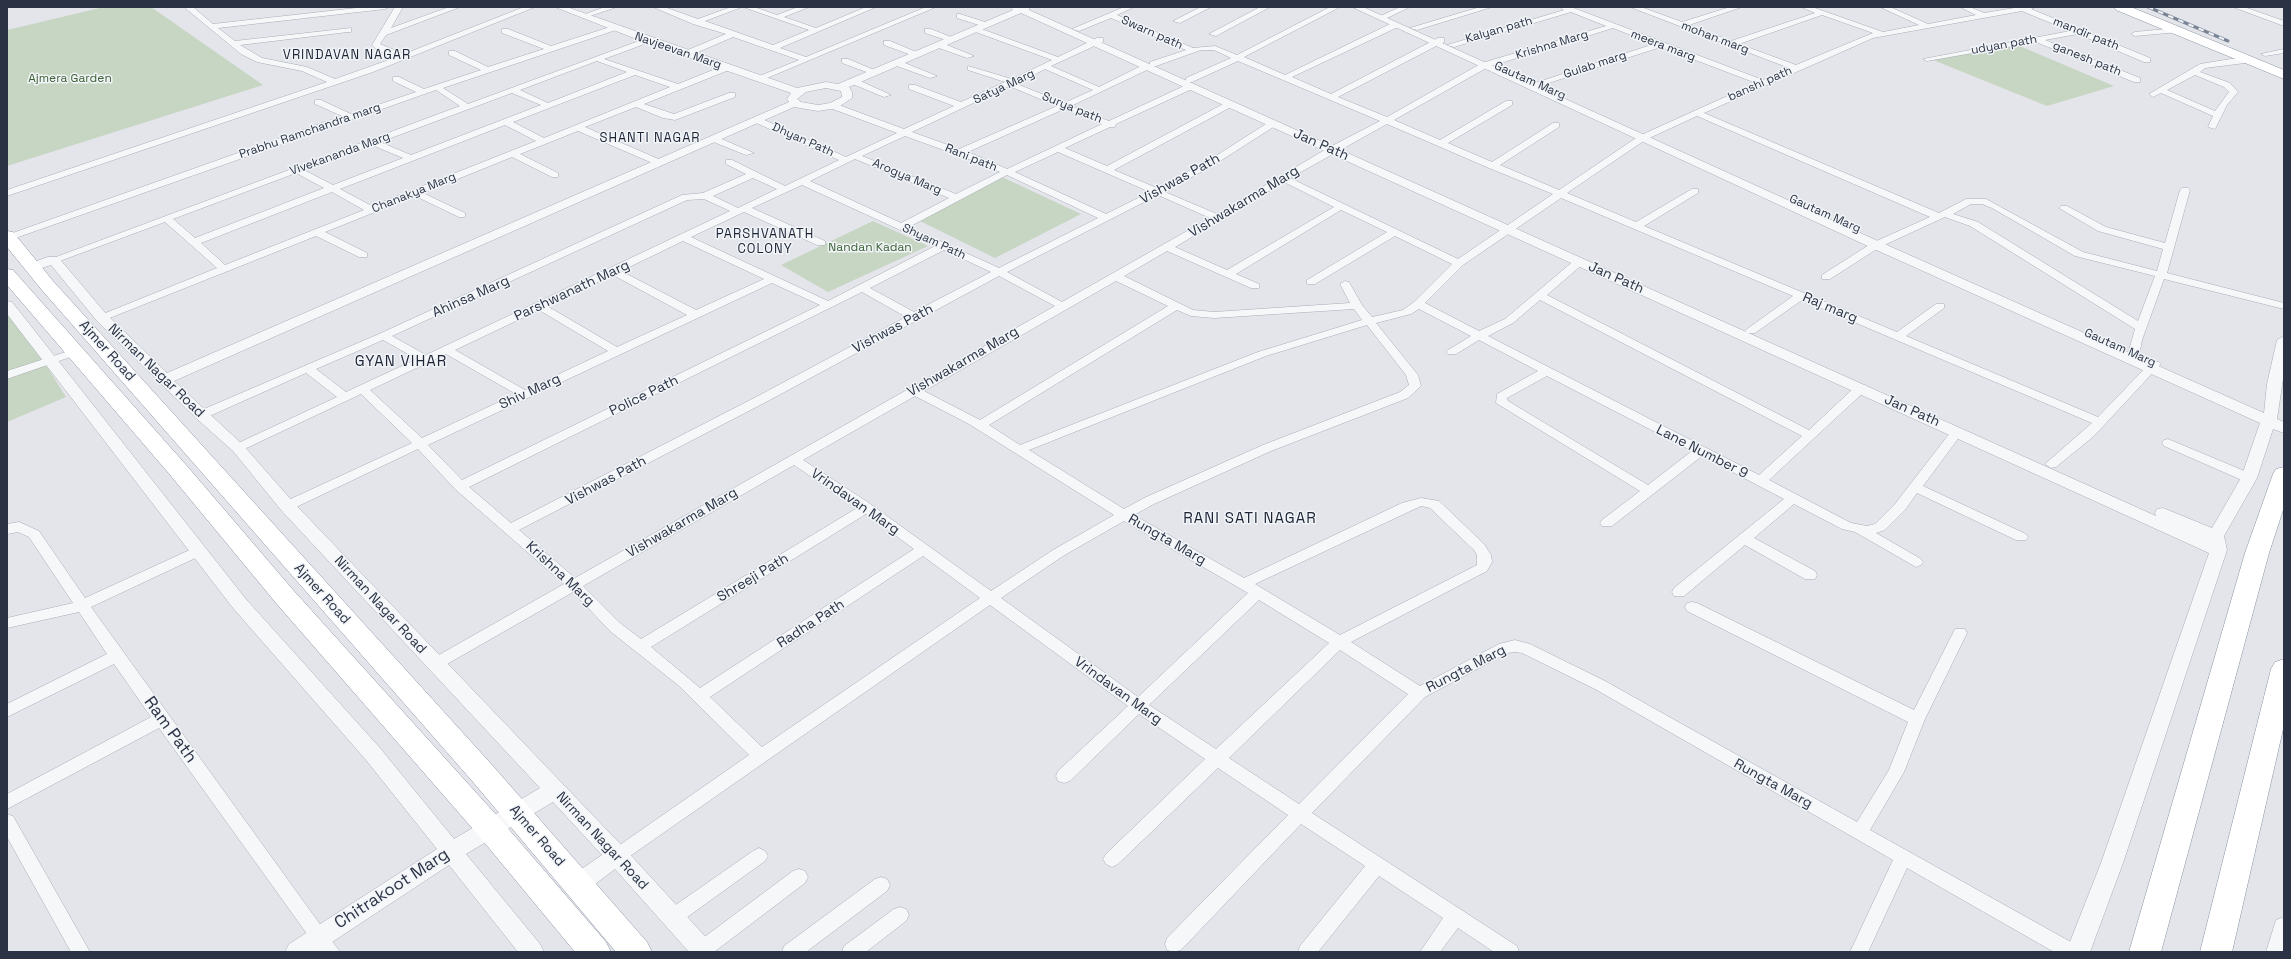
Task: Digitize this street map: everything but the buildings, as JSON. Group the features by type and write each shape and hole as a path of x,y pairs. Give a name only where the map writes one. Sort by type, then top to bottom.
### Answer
{"highway":[{"path":"2120,7 2284,75"},
{"path":"2149,7 2284,62"},
{"name":"Ajmer Road","path":"10,243 43,264 636,952"},
{"name":"Ajmer Road","path":"7,274 285,597 489,827 595,952"},
{"path":"2145,952 2257,553 2284,474"},
{"path":"2216,952 2284,669"}],"street":[{"path":"189,8 204,7"},
{"path":"212,26 385,7"},
{"path":"398,7 377,41 376,46 380,49 405,57"},
{"path":"383,33 455,7"},
{"path":"7,193 405,57 531,7"},
{"name":"Navjeevan Marg","path":"559,7 613,28 760,79 796,97 810,108 833,106"},
{"path":"584,16 613,7"},
{"path":"657,7 807,60"},
{"path":"696,22 738,7"},
{"path":"747,7 815,30"},
{"path":"778,17 805,7"},
{"path":"773,48 872,7"},
{"path":"760,79 931,7"},
{"path":"1076,29 1130,7"},
{"path":"1177,21 1207,7"},
{"path":"1213,34 1266,7"},
{"path":"902,226 1007,172 1112,125 1189,83 1336,7"},
{"path":"1356,7 1383,17 1395,25 1488,64"},
{"name":"Gautam Marg","path":"1368,7 1383,17 1414,28 1438,42 1451,45 1488,64 2133,358 2274,419 2284,428"},
{"path":"1383,17 1406,7"},
{"path":"1414,28 1488,7"},
{"path":"1681,25 1738,7"},
{"path":"1805,7 1882,34"},
{"path":"1884,7 1927,26"},
{"path":"1964,7 1982,15"},
{"path":"2237,7 2284,24"},
{"path":"189,8 244,52 260,60 304,68 334,82"},
{"path":"166,379 757,120 818,86 840,87 1023,8"},
{"name":"Jan Path","path":"1023,8 1076,29 1097,42"},
{"name":"Jan Path","path":"1023,8 1510,227 1751,331 2051,464 2217,543"},
{"name":"meera marg","path":"1568,8 1660,45 1762,83"},
{"name":"Kalyan path","path":"1451,45 1568,8"},
{"name":"mohan marg","path":"1638,8 1796,68"},
{"name":"banshi path","path":"1018,450 1262,354 1369,321 1407,312 1418,304 1459,263 1645,136 1841,48 1882,34 2028,8"},
{"name":"mandir path","path":"2028,8 2147,60"},
{"path":"1730,44 1822,13"},
{"name":"Swarn path","path":"1111,15 1192,50"},
{"path":"960,16 981,27 1060,60"},
{"path":"1284,78 1395,25"},
{"name":"Krishna Marg","path":"1488,64 1613,26"},
{"name":"Prabhu Ramchandra marg","path":"10,243 351,117 613,28"},
{"path":"234,43 348,30"},
{"path":"2135,34 2176,30"},
{"path":"506,31 551,49"},
{"path":"928,31 952,39"},
{"name":"udyan path","path":"1927,59 2081,31"},
{"path":"686,54 733,34"},
{"name":"ganesh path","path":"2036,39 2137,80"},
{"name":"Vivekananda Marg","path":"43,264 647,40"},
{"name":"Satya Marg","path":"907,133 1097,42"},
{"path":"1330,98 1438,42"},
{"path":"887,43 918,54"},
{"path":"939,45 970,56"},
{"name":"Gulab marg","path":"1534,85 1660,45"},
{"name":"Raj marg","path":"1192,50 1208,47 1238,58 1386,122 2100,422"},
{"path":"959,152 1100,90 1149,65 1192,50"},
{"path":"2265,54 2284,51"},
{"path":"452,53 489,71"},
{"path":"598,59 677,87"},
{"path":"2153,94 2163,91 2203,66 2231,61 2250,60"},
{"path":"845,61 875,72"},
{"path":"897,63 933,76"},
{"name":"Vishwakarma Marg","path":"435,664 1218,218 1334,148 1386,122 1488,64"},
{"path":"1046,67 1100,90"},
{"name":"Chanakya Marg","path":"102,318 726,68"},
{"name":"Surya path","path":"971,68 1012,83 1112,125"},
{"path":"194,242 635,72"},
{"path":"2194,72 2233,90 2234,92 2223,104 2212,127"},
{"path":"396,79 424,92"},
{"path":"854,81 887,95"},
{"name":"Jan Path","path":"1189,83 1228,105 1334,148"},
{"path":"833,106 847,98 847,92 840,87"},
{"path":"912,87 963,106"},
{"path":"438,88 467,107"},
{"path":"513,90 549,106"},
{"path":"2163,91 2218,115"},
{"path":"636,104 666,116 675,117 732,95"},
{"path":"318,102 351,117"},
{"path":"1440,144 1509,103"},
{"path":"1107,170 1228,105"},
{"name":"Rani path","path":"833,106 959,152 1007,172 1106,218"},
{"path":"1697,112 1942,216 1974,224 2140,327"},
{"name":"Dhyan Path","path":"757,120 852,159"},
{"path":"506,122 543,141"},
{"name":"Vishwas Path","path":"510,529 769,396 999,272 1159,191 1214,161 1272,124"},
{"path":"1492,166 1556,125"},
{"path":"577,127 660,163"},
{"name":"Parshwanath Marg","path":"238,448 907,133"},
{"path":"714,139 748,153"},
{"path":"372,142 412,159"},
{"path":"1059,149 1159,191 1218,218"},
{"path":"513,154 555,175"},
{"name":"Arogya Marg","path":"852,159 957,198"},
{"path":"729,162 786,190"},
{"path":"297,170 372,210"},
{"path":"704,196 753,174"},
{"path":"1284,179 1459,263"},
{"name":"Shyam Path","path":"804,182 999,272 1062,306"},
{"path":"2133,358 2140,327 2161,274 2185,190"},
{"path":"1636,226 1695,191"},
{"path":"416,193 462,214"},
{"name":"Ahinsa Marg","path":"201,415 383,336 685,197 704,196 821,243"},
{"path":"1826,277 1881,243 1942,216 1969,201 1983,201 1996,206 2079,254 2284,306"},
{"path":"1228,274 1340,206"},
{"path":"2064,208 2102,229 2169,247"},
{"path":"166,218 224,269"},
{"name":"Jan Path","path":"1510,227 1580,261 1957,432 2217,543"},
{"path":"317,232 363,254"},
{"path":"1311,282 1394,232"},
{"path":"685,238 828,305"},
{"name":"Police Path","path":"460,486 863,288 944,246"},
{"path":"1167,247 1255,286"},
{"path":"1452,352 1480,335 1509,321 1580,261"},
{"name":"Nirman Nagar Road","path":"43,264 166,379 201,415 238,448 287,506 617,856 703,951"},
{"path":"614,271 696,315"},
{"path":"1115,276 1190,313 1214,315 1357,306"},
{"name":"Shiv Marg","path":"287,506 422,445 524,394 772,279"},
{"path":"578,884 760,755 1058,553 1149,501 1267,448 1404,395 1415,386 1412,375 1357,306 1345,284"},
{"path":"863,288 915,317"},
{"path":"1539,295 1811,436"},
{"path":"1751,331 1800,296"},
{"name":"Lane Number 9","path":"1418,304 1760,482 1847,526 1860,530 1867,531 1880,527 1915,487 1957,432"},
{"path":"7,305 42,348 49,360 239,603 373,754 532,952"},
{"path":"540,306 617,352"},
{"path":"979,426 1176,306"},
{"path":"1898,337 1940,306"},
{"path":"383,336 427,360"},
{"path":"2078,952 2112,863 2217,543 2249,478 2274,419 2274,384 2284,340"},
{"path":"448,350 524,394"},
{"path":"7,375 75,352"},
{"path":"2051,464 2090,434 2153,367"},
{"path":"308,369 346,398"},
{"path":"1547,371 1502,397 1502,403 1649,491"},
{"path":"1760,482 1861,388"},
{"name":"Krishna Marg","path":"363,390 422,445 460,486 574,585 614,627 683,681 760,755"},
{"name":"Rungta Marg","path":"914,390 936,400 1124,515 1258,592 1419,693 1504,648 1515,646 1525,648 1600,685 2071,952"},
{"path":"2168,443 2249,478"},
{"path":"1607,523 1701,451"},
{"name":"Vrindavan Marg","path":"793,459 866,508 1137,705 1510,952"},
{"path":"1915,487 2022,537"},
{"path":"1679,592 1793,498"},
{"path":"1112,859 1339,642 1482,568 1485,562 1484,555 1434,504 1421,502 1407,506 1243,584"},
{"name":"Shreeji Path","path":"640,647 866,508"},
{"name":"Ram Path","path":"13,528 34,534 116,656 326,944"},
{"path":"1860,530 1916,562"},
{"path":"1743,538 1810,575"},
{"name":"Radha Path","path":"698,697 923,550"},
{"path":"7,623 81,606 199,551"},
{"path":"1064,776 1137,705 1258,592"},
{"path":"1692,607 1917,719"},
{"path":"1859,833 1896,772 1917,719 1960,633"},
{"path":"7,711 116,656"},
{"path":"1174,944 1419,693"},
{"path":"7,802 161,719"},
{"name":"Chitrakoot Marg","path":"296,952 326,944 451,851 489,827 555,790"},
{"path":"7,821 81,952"},
{"path":"673,917 759,856"},
{"path":"1859,952 1903,858"},
{"path":"1307,952 1377,865"},
{"path":"703,951 799,877"},
{"path":"791,952 881,885"},
{"path":"851,952 900,915"},
{"path":"1429,952 1456,916"},
{"path":"2278,952 2284,927"}],"green space":[{"name":"Ajmera Garden","path":"104,7 151,7 263,85 7,166 7,30"},
{"path":"2015,44 2114,86 2047,106 1933,60"},
{"path":"1002,177 1081,214 995,258 918,220"},
{"name":"Nandan Kadan","path":"873,221 928,246 828,292 781,265"},
{"path":"13,312 66,397 7,422 7,315"}],"railway":[{"path":"2148,7 2228,41"}],"district":[{"name":"VRINDAVAN NAGAR","path":"347,55"},
{"name":"SHANTI NAGAR","path":"650,138"},
{"name":"PARSHVANATH COLONY","path":"765,242"},
{"name":"GYAN VIHAR","path":"401,362"},
{"name":"RANI SATI NAGAR","path":"1250,519"}]}
